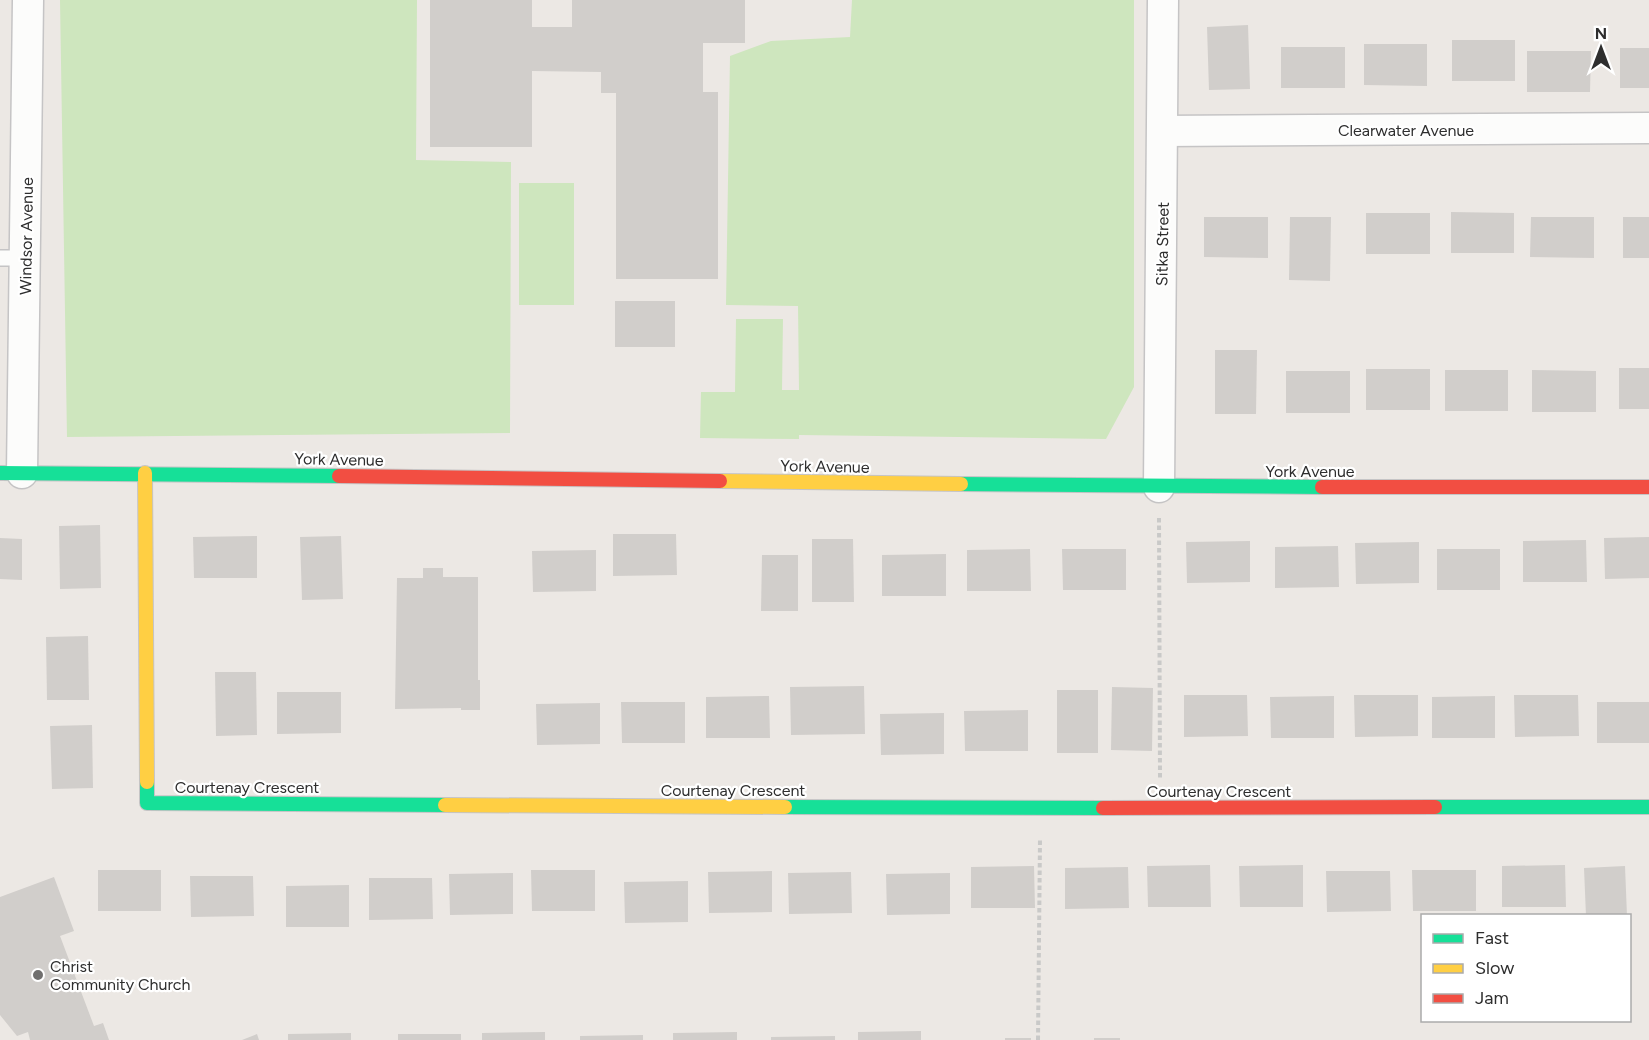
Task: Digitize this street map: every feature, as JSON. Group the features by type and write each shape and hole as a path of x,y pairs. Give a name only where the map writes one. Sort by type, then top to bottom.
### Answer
{"street":[{"name":"Windsor Avenue","path":"11,473 13,258 28,0"},
{"name":"Sitka Street","path":"1160,488 1162,0"},
{"name":"Clearwater Avenue","path":"1162,131 1649,128"},
{"name":"York Avenue","path":"11,473 1160,488 1649,487"},
{"name":"Courtenay Crescent","path":"145,473 147,803 1040,808 1649,807"}],"path":[{"path":"1160,488 1160,808"},
{"path":"1038,1040 1040,808"}],"green space":[{"path":"60,0 417,0 416,160 511,162 510,433 67,437"},
{"path":"852,0 1134,0 1134,387 1106,439 799,435 799,439 700,438 701,392 735,392 736,319 783,319 782,390 799,390 798,306 726,305 730,56 771,41 850,37"},
{"path":"519,183 574,183 574,305 519,305"}],"building":[{"path":"430,0 532,0 532,27 572,27 572,0 745,0 745,43 703,43 703,92 718,92 718,279 616,279 616,93 601,93 601,72 532,71 532,147 430,147"},
{"path":"1248,25 1250,89 1209,90 1207,27"},
{"path":"1452,40 1515,40 1515,81 1452,81"},
{"path":"1364,44 1427,44 1427,86 1364,85"},
{"path":"1281,47 1345,47 1345,88 1281,88"},
{"path":"1620,48 1649,48 1649,88 1620,88"},
{"path":"1527,51 1591,51 1590,92 1527,92"},
{"path":"1451,212 1514,213 1514,253 1451,253"},
{"path":"1366,213 1430,213 1430,254 1366,254"},
{"path":"1204,217 1268,217 1268,258 1204,257"},
{"path":"1290,217 1331,217 1330,281 1289,280"},
{"path":"1531,217 1594,217 1594,258 1530,257"},
{"path":"1623,217 1649,217 1649,258 1623,258"},
{"path":"615,301 675,301 675,347 615,347"},
{"path":"1215,350 1257,350 1256,414 1215,414"},
{"path":"1619,368 1649,368 1649,409 1619,409"},
{"path":"1366,369 1430,369 1430,410 1366,410"},
{"path":"1445,370 1508,370 1508,411 1445,411"},
{"path":"1532,370 1596,371 1596,412 1532,412"},
{"path":"1286,371 1350,371 1350,413 1286,413"},
{"path":"100,525 101,588 60,589 59,526"},
{"path":"613,534 676,534 677,575 613,576"},
{"path":"257,536 257,578 194,578 193,537"},
{"path":"341,536 343,599 302,600 300,537"},
{"path":"1649,537 1649,578 1605,579 1604,538"},
{"path":"0,538 22,539 22,580 0,579"},
{"path":"812,539 853,539 854,602 812,602"},
{"path":"1586,540 1587,582 1523,582 1523,541"},
{"path":"1250,541 1250,582 1187,583 1186,542"},
{"path":"1419,542 1419,583 1356,584 1355,543"},
{"path":"1338,546 1339,587 1275,588 1275,547"},
{"path":"1030,549 1031,591 967,591 967,550"},
{"path":"1062,549 1126,549 1126,590 1063,590"},
{"path":"1437,549 1500,549 1500,590 1437,590"},
{"path":"596,550 596,591 533,592 532,551"},
{"path":"946,554 946,596 882,596 882,555"},
{"path":"762,555 798,555 798,611 761,611"},
{"path":"423,568 443,568 443,577 478,577 480,710 395,709 397,578 423,578"},
{"path":"88,636 89,700 47,700 46,637"},
{"path":"215,672 256,672 257,735 216,736"},
{"path":"864,686 865,734 791,735 790,687"},
{"path":"1112,687 1153,688 1152,751 1111,750"},
{"path":"1057,690 1098,690 1098,753 1057,753"},
{"path":"277,692 341,692 341,733 277,734"},
{"path":"1184,695 1247,695 1248,736 1184,737"},
{"path":"1354,695 1418,695 1418,736 1355,737"},
{"path":"1514,695 1578,695 1579,736 1515,737"},
{"path":"769,696 770,738 706,738 706,697"},
{"path":"1334,696 1334,738 1271,738 1270,697"},
{"path":"1495,696 1495,738 1432,738 1432,697"},
{"path":"621,702 685,702 685,743 622,743"},
{"path":"1597,702 1649,702 1649,743 1597,743"},
{"path":"600,703 600,744 537,745 536,704"},
{"path":"1028,710 1028,751 965,751 964,711"},
{"path":"944,713 944,754 881,755 880,714"},
{"path":"92,725 93,788 52,789 50,726"},
{"path":"1210,865 1211,907 1148,907 1147,866"},
{"path":"1303,865 1303,907 1240,907 1239,866"},
{"path":"1565,865 1566,907 1502,907 1502,866"},
{"path":"1034,866 1035,908 971,908 971,867"},
{"path":"1625,866 1627,914 1586,914 1584,868"},
{"path":"1128,867 1129,908 1065,909 1065,868"},
{"path":"98,870 161,870 161,911 98,911"},
{"path":"531,870 595,870 595,911 532,911"},
{"path":"1412,870 1476,870 1476,911 1413,911"},
{"path":"772,871 772,912 709,913 708,872"},
{"path":"1326,871 1390,871 1391,911 1327,912"},
{"path":"851,872 852,913 789,914 788,873"},
{"path":"513,873 513,914 450,915 449,874"},
{"path":"950,873 950,914 887,915 886,874"},
{"path":"190,876 253,876 254,916 191,917"},
{"name":"Christ Community Church","path":"54,877 74,931 60,936 94,1026 103,1023 109,1040 30,1040 28,1032 17,1036 0,1015 0,897"},
{"path":"369,878 432,878 433,919 369,920"},
{"path":"688,881 688,922 625,923 624,882"},
{"path":"349,885 349,927 286,927 286,886"},
{"path":"921,1031 921,1040 858,1040 858,1032"},
{"path":"545,1032 545,1040 482,1040 482,1033"},
{"path":"737,1032 737,1040 673,1040 673,1033"},
{"path":"351,1033 351,1040 288,1040 288,1034"},
{"path":"257,1034 259,1040 242,1040"},
{"path":"398,1034 461,1034 461,1040 398,1040"},
{"path":"643,1035 643,1040 580,1040 580,1036"},
{"path":"835,1036 835,1040 771,1040 771,1037"},
{"path":"1005,1038 1031,1038 1031,1040 1005,1040"},
{"path":"1094,1038 1120,1038 1120,1040 1094,1040"}],"traffic: fast":[{"path":"0,473 339,476"},
{"path":"961,484 1322,487"},
{"path":"147,782 147,803 445,805"},
{"path":"785,807 1103,808"},
{"path":"1435,807 1649,807"}],"traffic: slow":[{"path":"145,473 147,782"},
{"path":"720,481 961,484"},
{"path":"445,805 785,807"}],"traffic: jam":[{"path":"339,476 720,481"},
{"path":"1322,487 1649,487"},
{"path":"1103,808 1435,807"}],"place":[{"name":"Christ Community Church","path":"38,975"}]}
